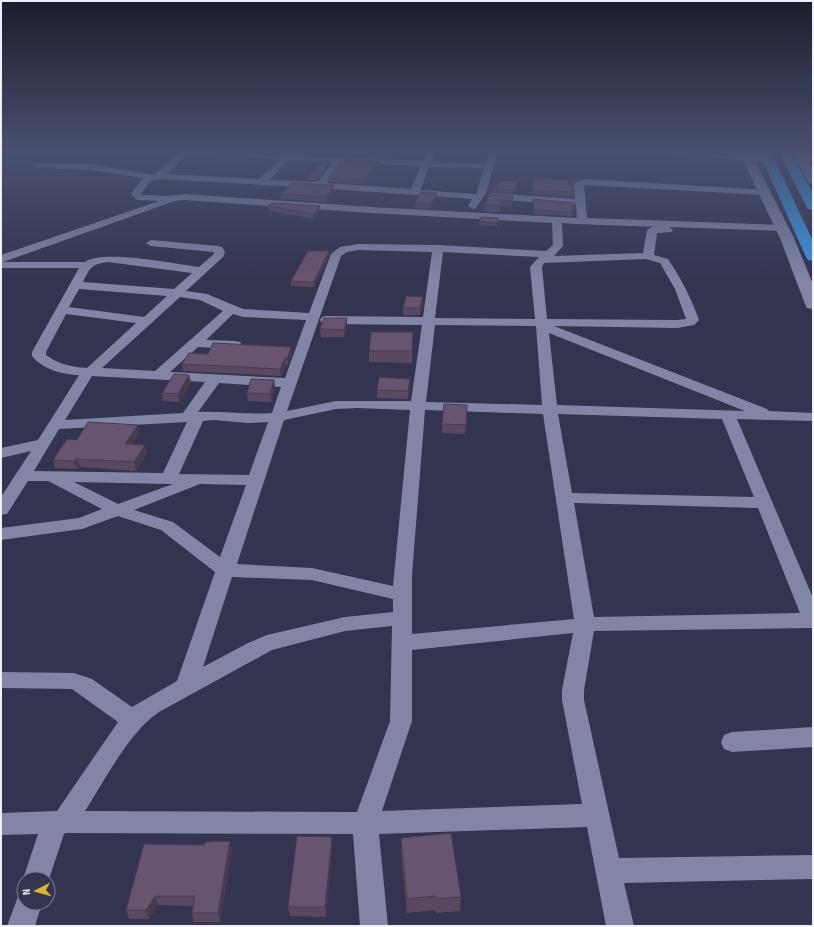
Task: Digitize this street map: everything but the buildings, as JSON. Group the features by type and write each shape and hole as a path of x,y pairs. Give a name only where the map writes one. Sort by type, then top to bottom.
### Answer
{"highway":[{"path":"784,193 813,257"},
{"path":"806,193 813,206"}],"main road":[{"path":"766,193 784,233 813,304"}],"street":[{"path":"136,193 138,197 184,197 371,210 784,233"},
{"path":"197,198 198,193"},
{"path":"435,193 580,202"},
{"path":"580,193 582,221"},
{"path":"467,215 480,196"},
{"path":"1,259 173,199 184,197"},
{"path":"557,220 559,244 536,267 550,410 585,625 573,690 573,700 620,926"},
{"path":"646,256 649,254 651,232 654,230 784,233"},
{"path":"1,510 89,372 220,255 218,249 151,243"},
{"path":"75,285 178,293 203,297 231,310 243,313 313,318 542,324 677,324 690,322 693,320 690,310 664,261 646,256 546,256 438,248 358,248 339,251 336,254 313,318 302,348 186,687"},
{"path":"374,926 365,823 401,721 403,575 418,406 438,248"},
{"path":"202,271 108,259 93,261 87,265 75,285 39,352 39,356 66,370 290,383"},
{"path":"1,265 87,265"},
{"path":"62,310 147,321"},
{"path":"158,376 231,310"},
{"path":"542,324 773,416"},
{"path":"195,343 248,345"},
{"path":"287,347 302,348"},
{"path":"169,479 192,418 215,379"},
{"path":"55,425 219,416 252,419 278,417 346,404 813,417"},
{"path":"402,643 603,623 813,621 728,415"},
{"path":"1,453 44,443"},
{"path":"23,476 256,480"},
{"path":"50,476 117,510 167,526 225,570 321,575 403,596"},
{"path":"1,534 70,526 202,479"},
{"path":"564,498 764,503"},
{"path":"39,871 59,823 133,720 151,706 255,648 267,643 345,624 402,618"},
{"path":"1,680 74,681 84,685 133,720"},
{"path":"732,742 813,737"},
{"path":"1,824 365,823 597,814"},
{"path":"608,871 813,867"},
{"path":"21,926 26,911"}]}
